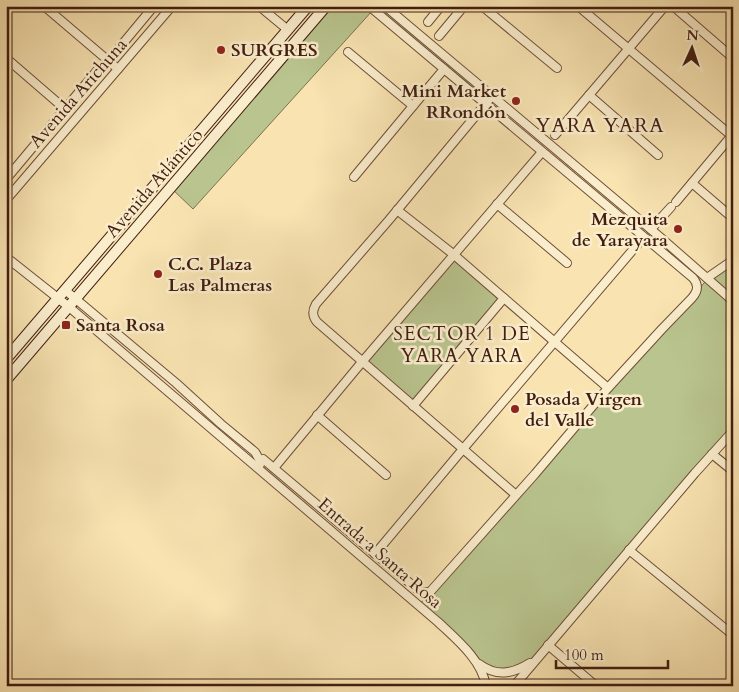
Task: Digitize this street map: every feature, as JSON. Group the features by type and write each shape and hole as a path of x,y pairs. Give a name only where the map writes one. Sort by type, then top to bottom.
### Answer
{"main road":[{"name":"Avenida Atlántico","path":"6,359 308,6"},
{"name":"Avenida Atlántico","path":"6,380 326,6"}],"street":[{"path":"44,6 118,69"},
{"path":"115,53 151,9 141,6"},
{"name":"Avenida Arichuna","path":"6,200 172,6"},
{"path":"259,6 288,30"},
{"path":"263,459 418,590 430,592 608,388 692,298 697,289 693,278 369,6"},
{"path":"385,6 733,300"},
{"path":"428,22 441,6"},
{"path":"439,36 464,6"},
{"path":"482,6 557,68"},
{"path":"578,6 732,136 651,229"},
{"path":"555,135 665,6"},
{"path":"673,6 733,58"},
{"path":"348,52 413,106"},
{"path":"6,58 65,109"},
{"path":"7,178 100,67"},
{"path":"354,177 444,69"},
{"path":"589,95 658,155"},
{"path":"492,96 316,304 313,311 314,319 317,322 516,495"},
{"path":"274,468 453,254 542,152"},
{"path":"692,183 728,214"},
{"path":"497,204 567,262"},
{"path":"397,210 453,254 608,388"},
{"path":"375,554 644,238"},
{"path":"6,257 72,303"},
{"path":"707,278 733,260"},
{"path":"413,406 504,298"},
{"name":"Entrada a Santa Rosa","path":"72,303 176,383 213,417 256,452 261,471"},
{"name":"Entrada a Santa Rosa","path":"72,303 206,424 438,622 475,661"},
{"path":"317,415 386,475"},
{"path":"206,424 213,417"},
{"path":"514,686 733,431"},
{"path":"712,454 733,471"},
{"path":"629,550 733,635"},
{"path":"548,645 596,686"},
{"path":"475,661 487,670 499,673 516,670 536,659"},
{"path":"475,661 481,669 486,686"}],"green space":[{"path":"326,6 385,6 492,96 485,103 373,10 193,209 171,188"},
{"path":"453,254 504,298 413,406 362,362"},
{"path":"733,262 733,431 536,659 516,670 487,670 419,605 708,278"}],"place":[{"name":"SURGRES","path":"221,50"},
{"name":"Mini Market RRondón","path":"516,101"},
{"name":"Mezquita de Yarayara","path":"678,229"},
{"name":"C.C. Plaza Las Palmeras","path":"158,274"},
{"name":"Santa Rosa","path":"66,325"},
{"name":"Posada Virgen del Valle","path":"515,409"}],"district":[{"name":"YARA YARA","path":"600,125"},
{"name":"SECTOR 1 DE YARA YARA","path":"462,344"}]}
